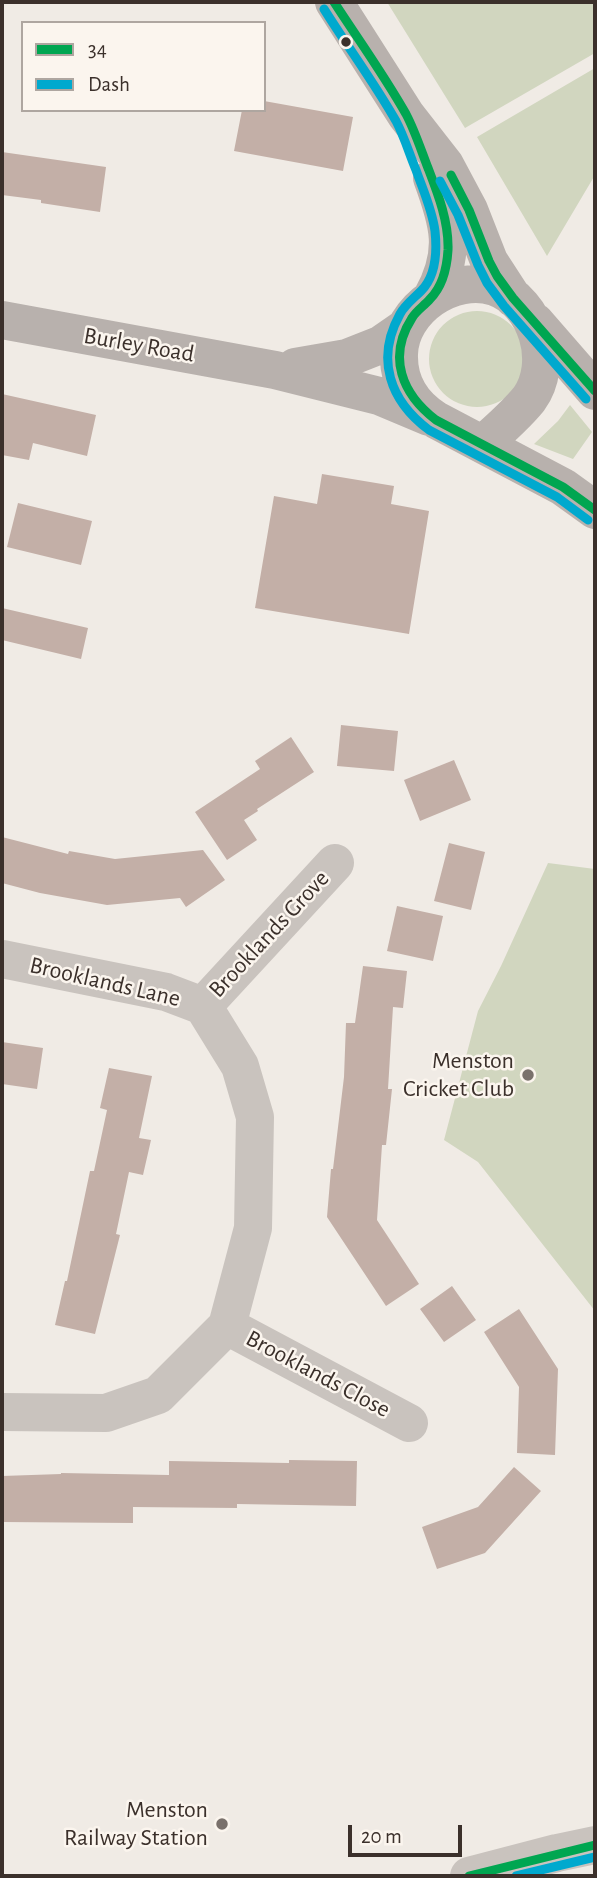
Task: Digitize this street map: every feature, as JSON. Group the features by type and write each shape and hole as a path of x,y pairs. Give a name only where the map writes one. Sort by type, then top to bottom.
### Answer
{"main road":[{"path":"334,2 406,115 456,183 489,261 537,332 542,354 539,379 530,398 483,444"},
{"path":"406,115 433,181 447,229 447,265 432,297"},
{"path":"595,391 520,305 502,290 492,286 476,284 444,291 422,304 406,327 399,352 403,383 416,404 436,420 563,487 595,510"},
{"name":"Burley Road","path":"2,320 275,370 379,396 436,420"},
{"name":"Burley Road","path":"275,370 347,358 380,345 406,327"}],"street":[{"name":"Brooklands Grove","path":"203,1006 334,863"},
{"name":"Brooklands Lane","path":"2,958 166,992 203,1006 240,1066 255,1117 253,1228 227,1326"},
{"path":"2,1412 106,1413 158,1395 227,1326"},
{"name":"Brooklands Close","path":"227,1326 409,1423"},
{"path":"469,1876 595,1845"}],"green space":[{"path":"387,2 595,2 595,53 465,128"},
{"path":"595,68 595,175 547,256 477,137"},
{"path":"477,311 495,315 511,325 521,341 525,359 521,377 511,393 495,403 477,407 459,403 443,393 433,377 429,359 433,341 443,325 459,315"},
{"path":"570,405 592,432 573,459 534,444"},
{"name":"Menston Cricket Club","path":"548,863 595,869 595,1311 478,1162 444,1140 478,1011"}],"building":[{"path":"266,101 353,117 343,171 234,151 242,112 266,112"},
{"path":"2,152 106,167 100,212 2,195"},
{"path":"2,394 96,415 87,456 33,443 29,460 2,455"},
{"path":"322,474 394,486 391,504 429,511 409,634 255,608 274,496 317,504"},
{"path":"18,503 92,521 81,565 7,547"},
{"path":"2,608 88,628 81,659 2,640"},
{"path":"341,725 398,731 394,771 337,766"},
{"path":"291,737 314,772 244,820 257,840 227,860 195,812 260,769 255,761"},
{"path":"454,760 471,800 420,821 404,780"},
{"path":"2,837 68,854 69,851 115,859 203,850 225,880 186,907 180,898 107,905 40,893 2,883"},
{"path":"449,843 485,852 471,910 434,901"},
{"path":"397,906 443,916 433,961 387,951"},
{"path":"363,966 407,971 403,1008 393,1007 388,1089 392,1089 386,1145 382,1145 377,1220 419,1284 386,1306 327,1217 344,1077 346,1023 355,1023"},
{"path":"2,1042 43,1048 37,1089 2,1084"},
{"path":"109,1068 152,1076 139,1138 151,1140 143,1175 129,1172 116,1234 120,1235 95,1334 55,1325 90,1171 94,1171 107,1110 100,1108"},
{"path":"452,1286 476,1320 444,1342 420,1309"},
{"path":"519,1309 558,1369 555,1455 517,1453 519,1387 484,1332"},
{"path":"289,1460 357,1461 356,1506 237,1504 237,1508 133,1507 133,1523 2,1522 2,1476 61,1473 169,1475 169,1461 289,1463"},
{"path":"514,1467 541,1491 485,1553 437,1569 422,1527 478,1507"}],"transit line":[{"name":"34","path":"334,2 406,114 445,219 448,250 443,276 438,289 412,318 400,347 402,374 407,387 414,399 436,420 563,487 595,510"},
{"name":"Dash","path":"324,9 396,121 434,223 436,246 433,270 426,285 400,314 388,347 390,378 396,392 404,406 429,430 557,497 588,520"},
{"name":"34","path":"451,175 497,276 595,391"},
{"name":"Dash","path":"440,181 458,215 487,283 586,399"},
{"name":"34","path":"469,1876 595,1845"},
{"name":"Dash","path":"516,1876 595,1857"}],"place":[{"name":"Menston Cricket Club","path":"528,1075"},
{"name":"Menston Railway Station","path":"222,1824"}]}
